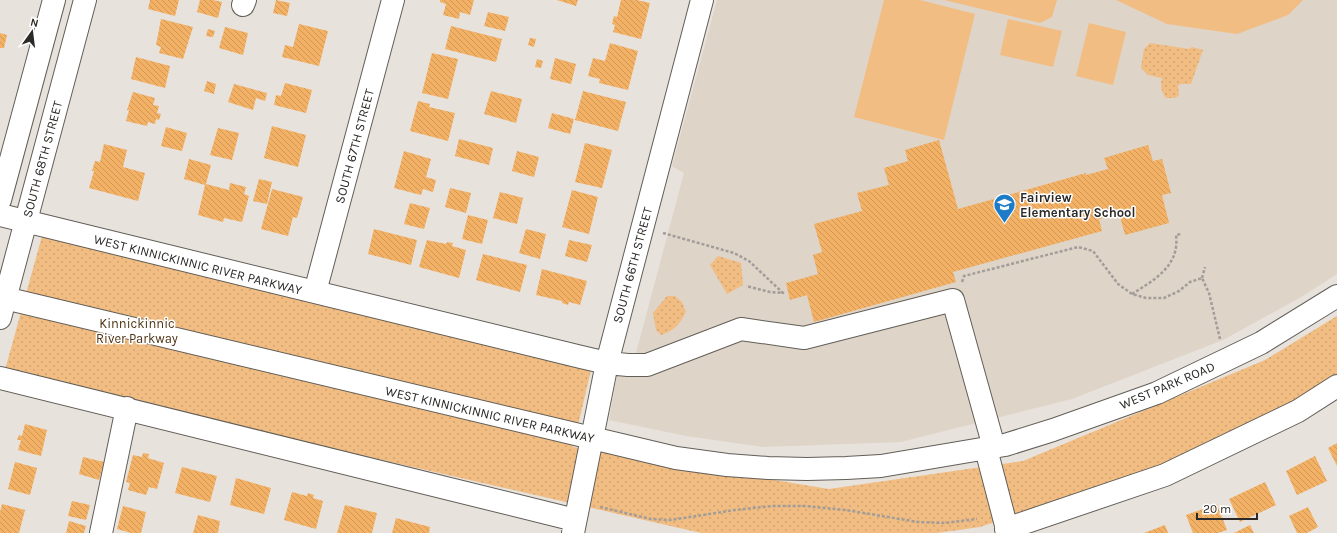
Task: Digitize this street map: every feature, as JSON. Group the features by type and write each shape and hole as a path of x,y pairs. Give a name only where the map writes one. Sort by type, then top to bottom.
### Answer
{"street":[{"path":"0,200 54,0"},
{"name":"SOUTH 68TH STREET","path":"2,304 85,0"},
{"name":"SOUTH 67TH STREET","path":"315,292 393,0"},
{"name":"SOUTH 66TH STREET","path":"574,527 607,363 702,0"},
{"name":"WEST KINNICKINNIC RIVER PARKWAY","path":"0,215 607,363 628,365 647,365 741,329 804,338 953,300"},
{"name":"WEST PARK ROAD","path":"990,448 1053,430 1156,393 1261,343 1337,296"},
{"path":"953,300 990,448 1007,531 1165,475 1298,411 1337,386"},
{"name":"WEST KINNICKINNIC RIVER PARKWAY","path":"2,304 676,458 727,465 768,468 823,469 881,466 990,448"},
{"path":"0,378 127,408 574,527"},
{"path":"101,533 127,408"}],"path":[{"path":"662,233 734,253 749,261 783,293 770,292 746,286"},
{"path":"1132,294 1161,274 1176,253 1176,236 1181,234"},
{"path":"953,300 964,276 1078,247 1093,252 1118,284 1132,294 1146,298 1164,298 1179,291 1190,282 1202,278"},
{"path":"1205,267 1202,278 1209,293 1221,342"},
{"path":"600,507 650,518 670,520 772,506 806,506 846,510 918,522 945,523 977,519"}],"shaded area":[{"name":"Fairview Elementary School","path":"717,0 1337,0 1337,274 1303,296 1223,340 1072,399 901,442 763,447 686,436 609,420 618,369 631,372 684,173 672,166"}],"green space":[{"path":"884,0 920,0 975,14 944,140 854,117"},
{"path":"944,0 1057,0 1052,17 1040,23"},
{"path":"1116,0 1303,0 1288,15 1237,34 1167,24"},
{"path":"1008,19 1062,31 1053,67 1000,55"},
{"path":"1089,23 1126,32 1113,85 1076,76"},
{"path":"1150,43 1189,49 1192,47 1203,50 1191,84 1180,84 1178,86 1179,95 1175,98 1166,98 1164,96 1161,88 1162,78 1148,75 1141,68 1144,49"},
{"name":"Kinnickinnic River Parkway","path":"42,236 591,370 573,447 829,489 1023,461 1265,360 1337,316 1337,379 1181,461 980,527 937,533 701,533 278,436 5,370"},
{"path":"718,256 741,263 743,285 727,294 710,265"},
{"path":"667,296 675,296 682,302 686,312 676,326 670,331 661,335 656,330 653,313"}],"building":[{"path":"150,0 179,0 175,16 148,9"},
{"path":"200,0 222,2 218,18 197,12"},
{"path":"276,0 290,3 287,16 273,13"},
{"path":"440,0 474,0 470,15 460,12 459,19 443,15 446,4 440,2"},
{"path":"557,0 578,0 576,6"},
{"path":"621,0 637,0 650,3 641,39 613,32 615,25 612,24 614,16 617,17"},
{"path":"488,12 509,17 505,31 484,26"},
{"path":"161,19 193,27 183,59 159,53 161,47 156,45"},
{"path":"299,24 328,31 319,66 282,57 285,45 293,47"},
{"path":"451,26 502,39 496,62 445,49"},
{"path":"225,27 248,33 243,55 219,48"},
{"path":"208,29 215,31 213,37 206,36"},
{"path":"0,33 7,35 4,48 0,48"},
{"path":"530,38 536,39 534,47 528,45"},
{"path":"610,43 638,51 628,90 599,83 600,79 588,76 593,58 605,61"},
{"path":"432,53 458,59 448,99 422,93"},
{"path":"136,57 170,66 165,88 131,79"},
{"path":"555,58 576,64 571,84 550,79"},
{"path":"537,59 543,61 541,68 535,67"},
{"path":"207,81 216,84 214,94 204,91"},
{"path":"285,83 312,90 306,113 274,105 276,95 281,96"},
{"path":"234,84 267,93 265,101 256,98 253,110 228,102"},
{"path":"491,91 522,99 516,123 484,114"},
{"path":"583,91 626,102 618,131 575,120"},
{"path":"133,92 155,98 153,105 159,106 157,113 161,114 159,120 156,119 155,124 148,122 147,126 126,121 129,110 127,110"},
{"path":"418,101 430,104 429,107 455,113 448,141 410,131"},
{"path":"552,113 574,119 570,134 548,128"},
{"path":"272,126 306,135 298,167 264,158"},
{"path":"166,127 187,133 182,151 161,146"},
{"path":"218,128 239,133 232,160 210,155"},
{"path":"459,139 493,148 489,165 455,156"},
{"path":"939,140 958,209 1086,173 1086,175 1108,169 1104,158 1148,145 1153,161 1162,159 1171,193 1162,195 1169,223 1125,235 1119,213 1099,219 1102,231 953,272 956,282 814,322 807,295 790,300 786,283 818,274 813,255 822,252 814,224 862,211 857,193 889,185 884,168 908,161 905,150"},
{"path":"585,143 612,150 602,188 575,182"},
{"path":"104,144 127,150 123,167 145,173 138,201 89,188 95,161 100,162"},
{"path":"404,151 431,159 426,177 436,180 433,192 423,189 421,195 394,188"},
{"path":"517,151 539,157 534,177 512,171"},
{"path":"189,159 211,165 206,184 229,190 230,183 246,187 244,194 249,196 242,222 224,218 223,222 198,215 205,185 184,179"},
{"path":"259,179 272,182 267,204 253,201"},
{"path":"450,188 471,193 466,213 445,207"},
{"path":"272,189 303,197 297,218 293,217 288,236 261,229"},
{"path":"572,190 598,197 589,234 562,227"},
{"path":"500,192 523,198 517,224 493,218"},
{"path":"410,203 430,208 424,229 404,224"},
{"path":"468,215 488,220 482,244 462,239"},
{"path":"374,229 417,240 411,265 368,254"},
{"path":"526,229 546,234 540,259 519,253"},
{"path":"427,240 446,244 447,242 453,243 452,246 466,250 459,278 419,267"},
{"path":"569,240 592,245 587,262 565,256"},
{"path":"483,254 527,265 520,292 476,280"},
{"path":"542,269 587,281 580,305 569,302 568,305 562,303 562,301 536,295"},
{"path":"25,424 47,430 41,456 18,450 21,440 17,440 19,435 22,436"},
{"path":"1337,443 1337,466 1328,448"},
{"path":"143,453 149,454 148,458 164,463 157,489 149,487 146,495 128,490 130,483 126,482 133,455 142,457"},
{"path":"1315,456 1327,481 1297,495 1286,471"},
{"path":"83,457 104,462 99,480 79,474"},
{"path":"15,462 37,468 30,495 8,489"},
{"path":"182,467 217,476 210,502 175,493"},
{"path":"236,478 271,488 264,514 230,505"},
{"path":"1265,482 1276,505 1240,522 1229,499"},
{"path":"292,492 307,496 308,493 314,495 313,498 323,501 316,529 284,520"},
{"path":"72,501 90,505 86,520 68,516"},
{"path":"2,504 25,510 19,533 0,533 0,512"},
{"path":"1217,504 1227,530 1218,533 1193,533 1186,515"},
{"path":"345,505 377,513 372,533 337,533"},
{"path":"123,506 146,512 141,533 131,533 117,529"},
{"path":"1308,507 1318,527 1307,533 1297,533 1289,516"},
{"path":"198,515 220,521 218,533 193,533"},
{"path":"396,518 430,527 429,533 392,533"},
{"path":"69,521 86,526 84,533 66,533"},
{"path":"1165,525 1168,533 1144,533"},
{"path":"1250,525 1254,533 1234,533"}],"place":[{"name":"Fairview Elementary School","path":"1004,224"}]}
